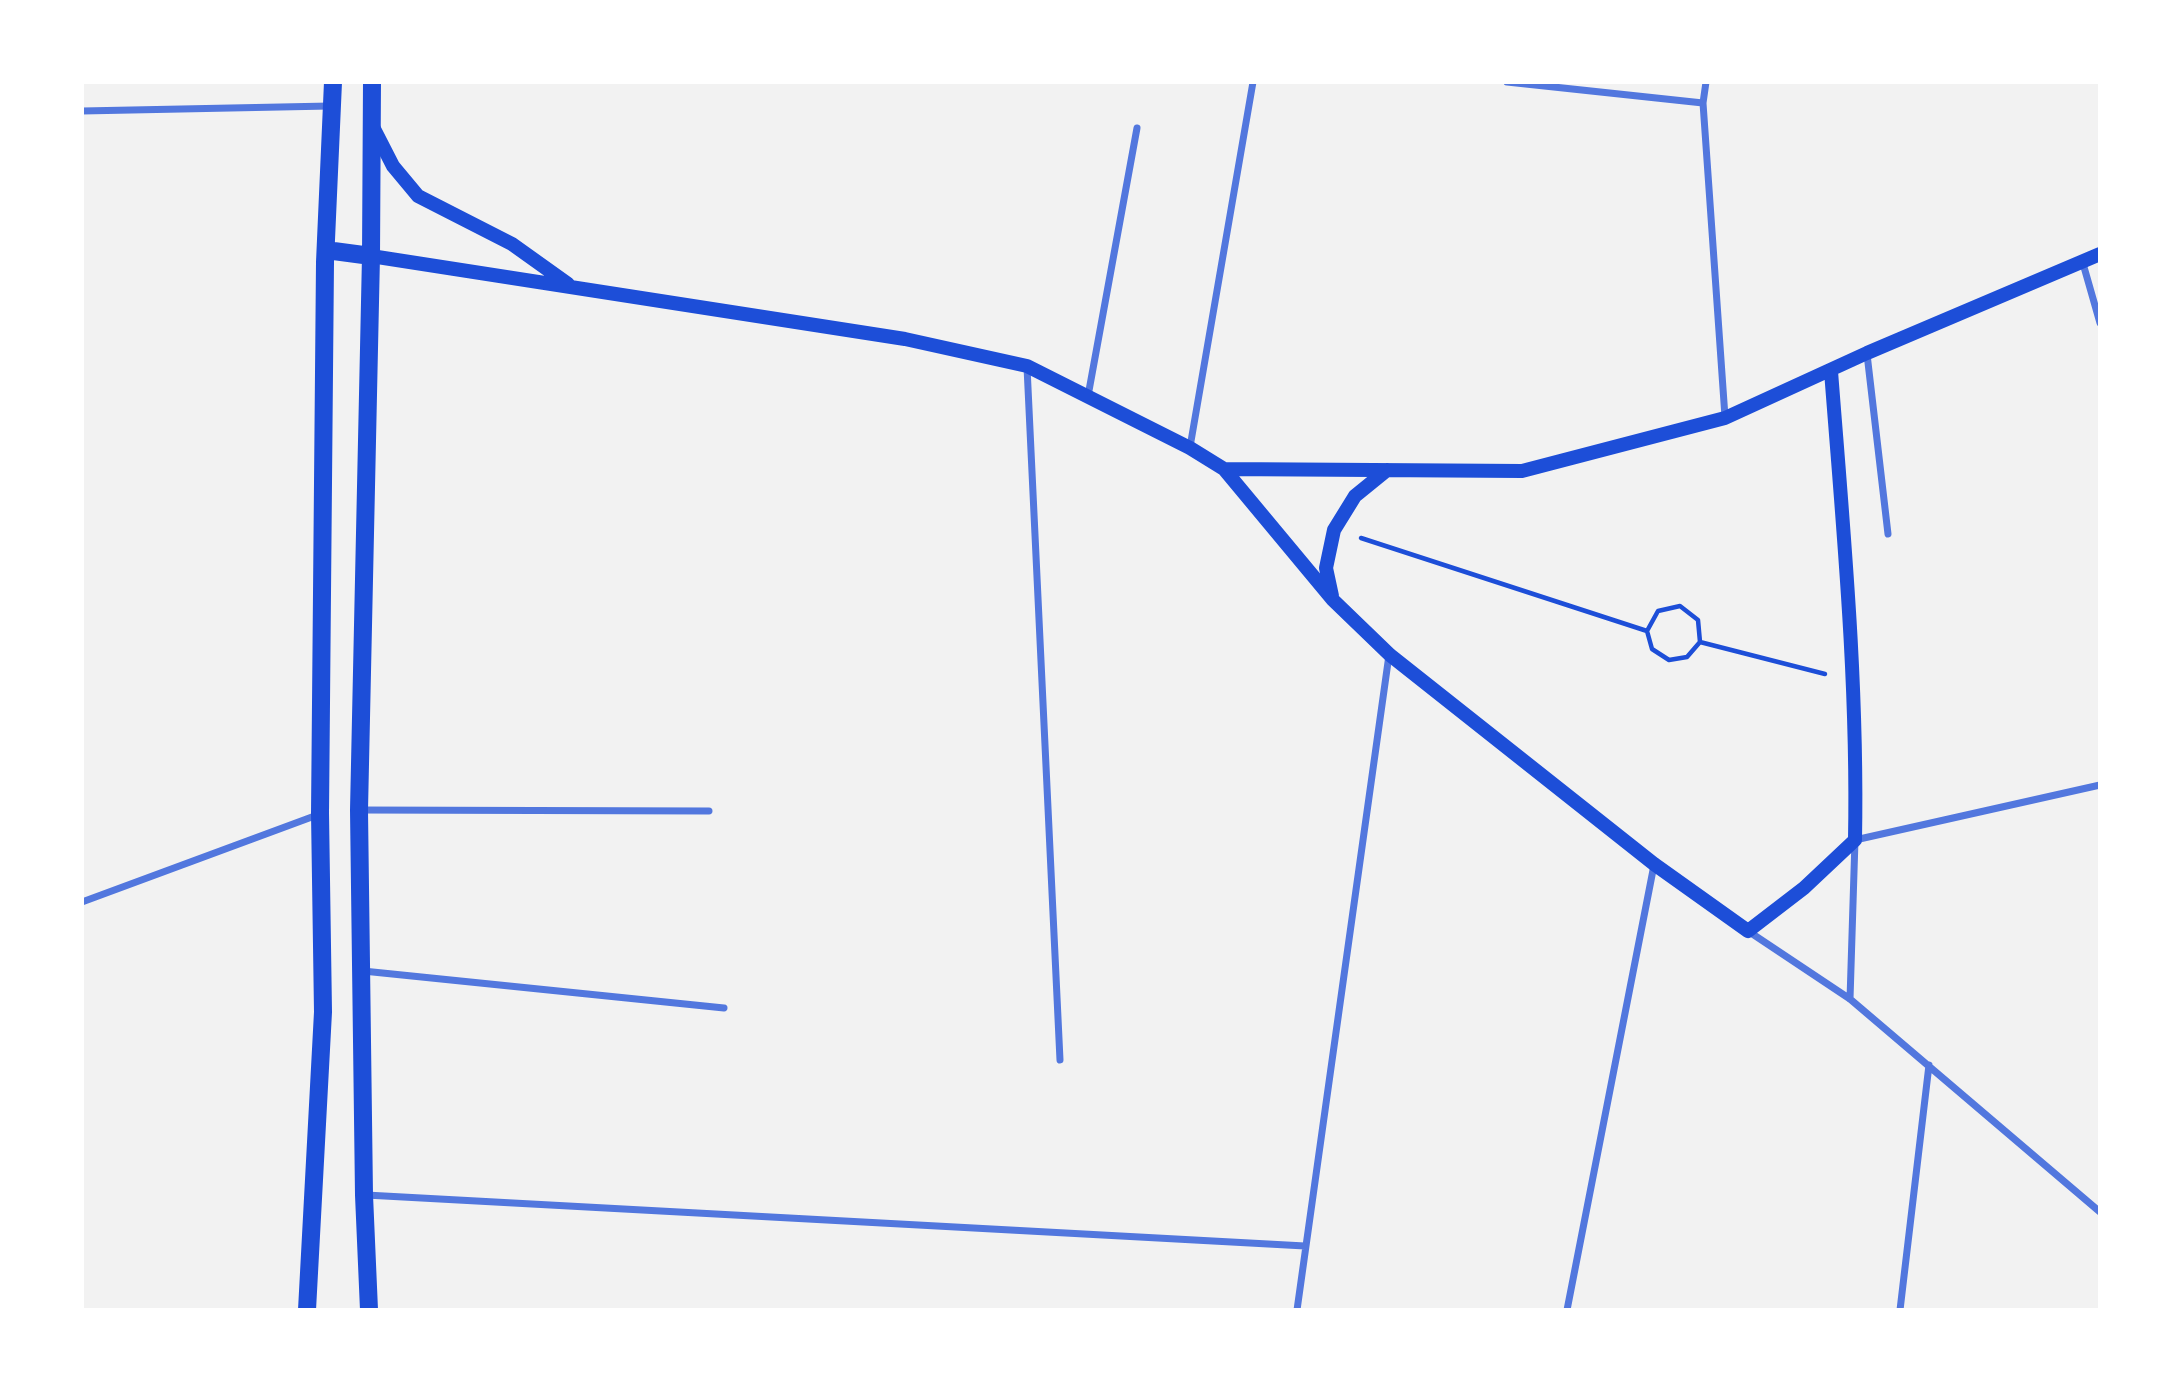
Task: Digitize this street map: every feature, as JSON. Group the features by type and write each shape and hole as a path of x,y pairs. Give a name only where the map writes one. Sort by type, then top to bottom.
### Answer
{"main road":[{"path":"307,1310 323,1012 320,813 326,250 333,82"},
{"path":"369,1310 364,1195 359,810 371,256 372,82"},
{"path":"371,122 393,166 418,196 512,244 572,287"},
{"path":"326,250 905,339 1027,366 1190,448 1224,469 1333,600 1390,654 1654,864 1748,931 1804,888 1855,840 1853,681 1830,371"},
{"path":"1224,469 1522,471 1725,418 1867,353 2100,254"},
{"path":"1333,600 1326,568 1334,530 1355,496 1387,470"}],"street":[{"path":"1190,448 1253,82"},
{"path":"1507,82 1703,103"},
{"path":"1706,82 1703,103 1725,418"},
{"path":"82,111 333,106"},
{"path":"1088,397 1137,128"},
{"path":"2082,260 2100,323"},
{"path":"1867,353 1888,534"},
{"path":"1027,366 1060,1060"},
{"path":"1297,1310 1390,654"},
{"path":"1850,999 1855,840 2100,785"},
{"path":"359,810 709,811"},
{"path":"82,902 320,813"},
{"path":"1566,1310 1654,864"},
{"path":"1748,931 1850,999 2100,1212"},
{"path":"363,971 724,1007"},
{"path":"1900,1310 1928,1065"},
{"path":"364,1195 1305,1246"}],"path":[{"path":"1334,530 1647,631"},
{"path":"1680,606 1698,620 1700,642 1687,657 1669,660 1652,649 1647,631 1658,611 1680,606"},
{"path":"1700,642 1853,681"}]}
